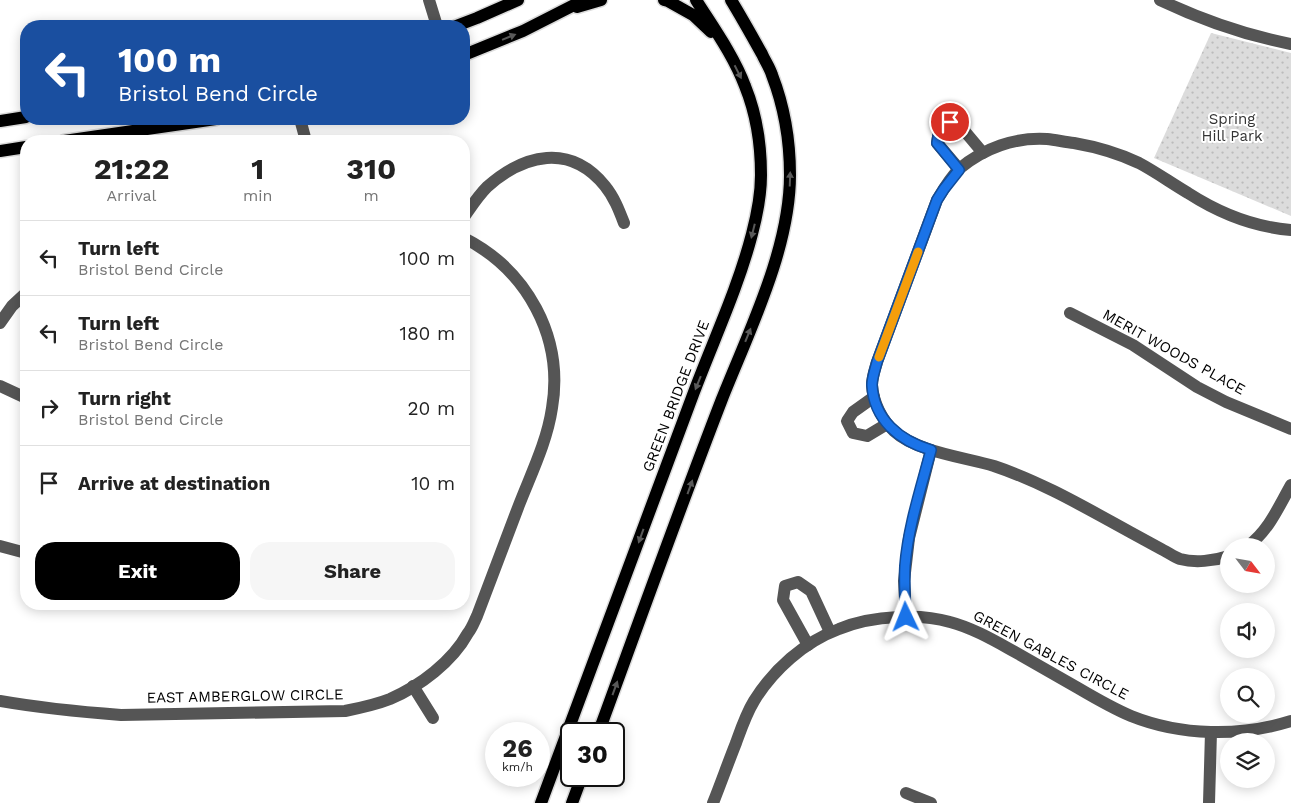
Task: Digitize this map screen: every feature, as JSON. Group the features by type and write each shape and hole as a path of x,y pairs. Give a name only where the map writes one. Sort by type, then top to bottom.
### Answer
{"main road":[{"path":"470,21 518,0"},
{"path":"470,53 523,31 584,0"},
{"path":"563,12 601,0"},
{"path":"664,0 692,15 725,46"},
{"name":"GREEN BRIDGE DRIVE","path":"541,803 692,398 730,304 756,220 761,176 757,132 752,110 745,86 725,46 696,0"},
{"path":"602,722 719,409 766,290 784,226 789,198 789,152 780,102 772,75 731,0"},
{"path":"740,0 750,32"},
{"path":"0,121 20,118"},
{"path":"105,135 175,125"},
{"path":"0,151 20,148"},
{"path":"572,803 578,787"}],"street":[{"path":"429,0 435,20"},
{"path":"1160,0 1216,24 1291,44"},
{"path":"959,170 937,143 939,131 950,122 962,128 983,153"},
{"path":"1220,559 1207,561 1180,559 1050,489 1022,476 993,466 917,446 894,432 888,424 878,408 872,383 877,362 937,200 959,170 983,153 1002,144 1018,140 1047,139 1111,151 1150,169 1186,193 1223,213 1268,226 1291,230"},
{"path":"470,208 486,188 503,174 527,162 546,157 560,158 576,163 593,174 605,186 617,206 624,223"},
{"name":"EAST AMBERGLOW CIRCLE","path":"0,701 36,708 121,715 345,711 391,699 439,667 460,645 477,616 544,441 554,391 553,357 544,323 536,308 522,286 506,267 470,241"},
{"path":"0,322 20,299"},
{"name":"MERIT WOODS PLACE","path":"1070,313 1134,345 1197,387 1226,402 1291,429"},
{"path":"0,386 20,395"},
{"path":"874,397 852,412 847,421 853,433 867,436 888,424"},
{"path":"906,617 904,582 909,538 931,450"},
{"path":"1258,538 1267,528 1291,485"},
{"path":"0,546 20,551"},
{"path":"808,645 783,600 785,586 798,582 811,591 830,632"},
{"name":"GREEN GABLES CIRCLE","path":"713,803 746,716 753,702 779,669 808,645 830,632 862,621 880,618 922,617 965,627 991,638 1108,706 1132,716 1168,727 1211,732 1266,727 1291,721"},
{"path":"413,686 433,718"},
{"path":"1209,803 1211,732"},
{"path":"906,793 931,803"}],"green space":[{"name":"Spring Hill Park","path":"1211,33 1291,53 1291,216 1154,158"}],"slow traffic":[{"path":"879,357 918,252"}],"route":[{"path":"906,617 904,582 909,538 931,450 917,446 894,432 878,408 872,383 877,362 937,200 952,177 959,170 937,143 939,131 950,122"}]}
